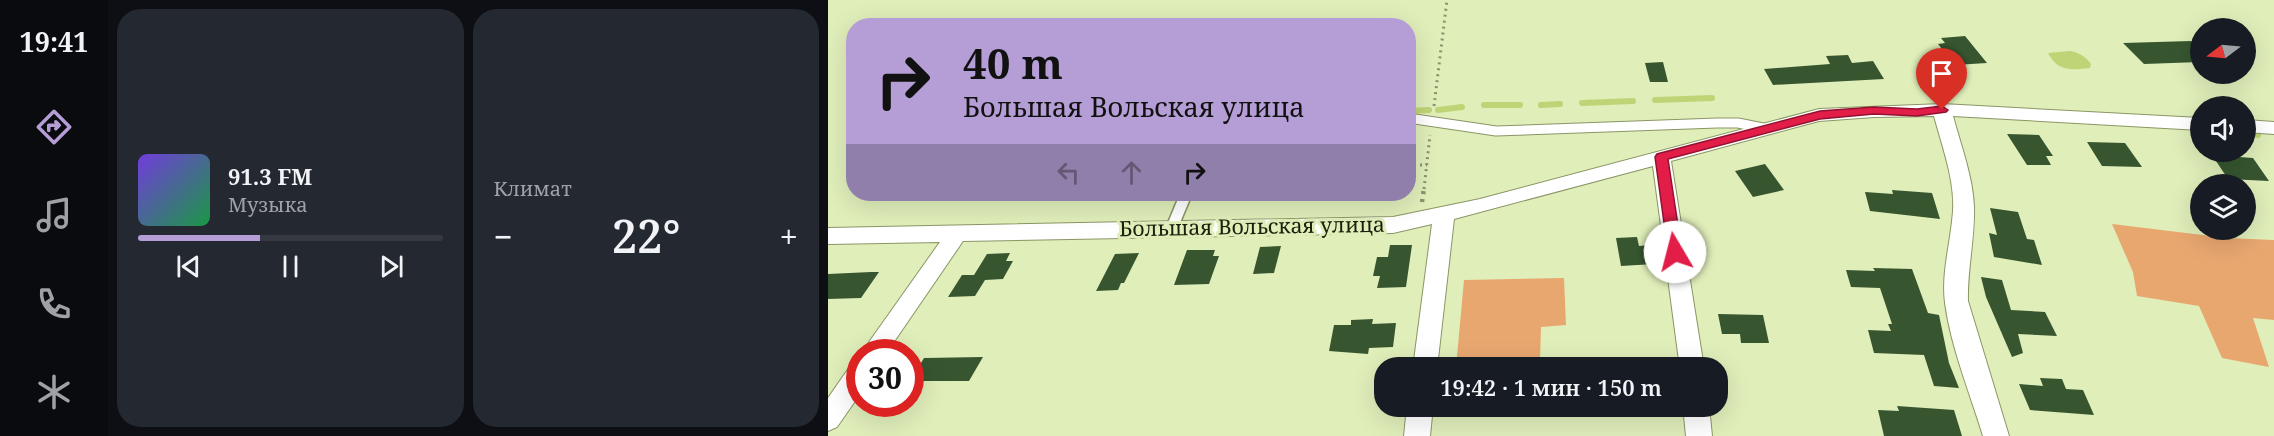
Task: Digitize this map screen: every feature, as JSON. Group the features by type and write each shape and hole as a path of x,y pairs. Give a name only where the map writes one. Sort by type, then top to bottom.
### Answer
{"street":[{"name":"Большая Вольская улица","path":"828,236 1393,225 1480,206 1661,157 1772,130 1820,115 1942,110 2190,123"},
{"path":"1942,110 1962,189 1964,209 1956,280 1956,301 1995,436"},
{"path":"2256,127 2274,128"},
{"path":"1661,157 1690,357"},
{"path":"1426,357 1444,213"},
{"path":"883,339 958,232"},
{"path":"828,419 846,394"},
{"path":"1417,436 1419,417"},
{"path":"1697,417 1699,436"}],"lane":[{"path":"1416,119 1443,121 1496,131 1717,123 1738,123 1772,130"},
{"path":"1171,230 1183,201"}],"path":[{"path":"1416,165 1427,165"}],"shaded area":[{"path":"2070,51 2084,57 2091,64 2090,68 2061,67 2048,53"},
{"path":"2112,224 2190,233 2190,240 2274,240 2274,320 2253,318 2269,367 2222,358 2199,306 2137,296 2133,272"},
{"path":"1564,278 1566,325 1541,327 1540,357 1457,357 1464,280"}],"building":[{"path":"1965,36 1987,63 1955,65 1938,44 1945,43 1941,38"},
{"path":"2190,41 2190,62 2144,64 2123,43"},
{"path":"1848,55 1852,63 1873,61 1884,79 1773,85 1764,69 1830,64 1826,56"},
{"path":"1663,62 1668,82 1650,82 1645,63"},
{"path":"2007,134 2039,135 2053,156 2046,156 2051,165 2027,165"},
{"path":"2087,142 2125,143 2142,167 2102,166"},
{"path":"2217,162 2256,162 2269,181 2256,180 2256,174 2225,174"},
{"path":"1765,164 1784,190 1753,197 1735,171"},
{"path":"1892,190 1932,193 1940,219 1870,211 1865,192 1893,194"},
{"path":"1990,208 2018,212 2027,239 2034,240 2042,265 1994,257 1989,233 1997,235"},
{"path":"1637,237 1639,246 1650,245 1654,264 1621,266 1616,238"},
{"path":"1390,245 1412,245 1406,287 1377,288 1380,276 1373,276 1377,257 1388,257"},
{"path":"1281,246 1274,273 1253,274 1260,247"},
{"path":"1187,250 1215,250 1213,256 1219,256 1209,284 1174,285"},
{"path":"1010,253 1006,261 1013,261 1003,279 985,280 975,296 948,297 962,275 974,275 987,254"},
{"path":"1139,253 1118,290 1096,291 1115,254"},
{"path":"1873,268 1912,269 1928,313 1939,315 1949,363 1959,388 1934,386 1924,355 1874,353 1868,330 1891,331 1888,324 1892,324 1880,288 1851,287 1846,270 1875,271"},
{"path":"879,272 861,298 828,299 828,274"},
{"path":"1981,277 2002,280 2011,310 2045,312 2057,336 2018,334 2023,353 2012,357 1986,297"},
{"path":"1718,314 1763,315 1769,343 1741,343 1740,334 1722,334"},
{"path":"1373,319 1372,324 1396,323 1393,347 1369,348 1368,354 1329,351 1334,325 1351,325 1351,320"},
{"path":"983,357 969,381 924,381 924,358"},
{"path":"2040,378 2062,379 2066,389 2083,390 2094,415 2030,410 2019,384 2043,386"},
{"path":"1897,406 1954,410 1962,436 1884,436 1878,410 1899,411"}],"waterway":[{"path":"1655,100 1712,98"},
{"path":"1582,103 1633,101"},
{"path":"1541,105 1560,104"},
{"path":"1484,105 1520,105"},
{"path":"1438,110 1462,107"},
{"path":"1416,111 1429,110"}],"route":[{"path":"1675,252 1661,157 1772,130 1820,115 1942,110"}]}
